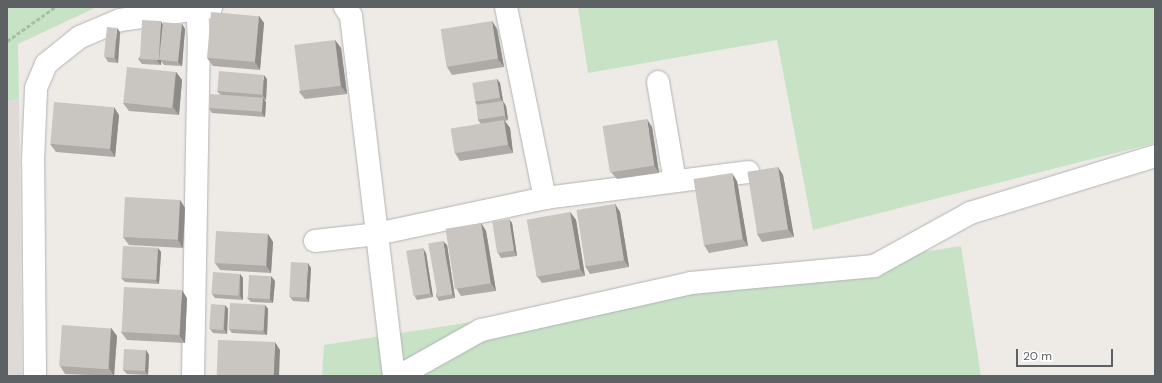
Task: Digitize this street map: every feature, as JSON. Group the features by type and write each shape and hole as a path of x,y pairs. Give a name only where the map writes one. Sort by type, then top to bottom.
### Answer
{"street":[{"path":"345,7 351,16 394,376"},
{"path":"506,7 545,198"},
{"path":"35,376 33,161 36,88 46,64 80,36 120,20 204,8 199,42 193,376"},
{"path":"658,82 675,181"},
{"path":"399,376 481,330 489,328 691,283 874,266 970,213 1155,156"},
{"path":"315,240 377,234 545,198 748,172"}],"path":[{"path":"7,40 55,7"}],"shaded area":[{"path":"19,98 22,376 7,376 7,102"}],"green space":[{"path":"7,7 97,7 18,44 19,98 7,102"},
{"path":"578,7 1155,7 1155,143 813,230 777,40 588,73"},
{"path":"961,246 981,376 322,376 324,345"}],"building":[{"path":"211,12 259,16 255,62 207,58"},
{"path":"142,20 161,21 159,60 140,59"},
{"path":"492,21 498,59 447,67 441,29"},
{"path":"163,22 182,24 178,62 159,60"},
{"path":"107,27 117,28 114,58 104,57"},
{"path":"335,40 341,86 300,91 294,45"},
{"path":"127,67 176,72 172,108 123,103"},
{"path":"219,71 264,75 262,95 217,91"},
{"path":"497,79 500,98 475,102 472,83"},
{"path":"210,94 263,98 262,112 209,108"},
{"path":"503,101 505,116 478,120 476,105"},
{"path":"54,102 114,107 110,149 50,144"},
{"path":"647,119 654,165 610,172 603,126"},
{"path":"504,120 508,145 455,153 451,128"},
{"path":"778,167 788,229 757,234 747,172"},
{"path":"732,173 742,239 704,245 693,179"},
{"path":"125,197 180,200 178,240 123,237"},
{"path":"615,204 624,260 585,266 576,210"},
{"path":"570,212 580,269 537,277 527,220"},
{"path":"509,219 514,251 497,253 492,222"},
{"path":"481,223 491,283 455,289 445,229"},
{"path":"216,231 268,234 266,266 214,263"},
{"path":"443,241 452,294 438,297 428,244"},
{"path":"123,246 158,248 156,280 121,278"},
{"path":"423,248 430,293 413,296 406,251"},
{"path":"291,262 308,263 306,298 289,297"},
{"path":"213,272 240,274 238,296 211,294"},
{"path":"249,275 271,276 270,299 248,298"},
{"path":"124,287 182,290 180,335 122,332"},
{"path":"230,303 265,305 264,331 229,329"},
{"path":"211,304 225,305 223,330 209,329"},
{"path":"62,325 111,328 108,369 59,366"},
{"path":"218,340 275,342 274,376 217,376"},
{"path":"124,349 146,350 145,371 123,370"}]}
